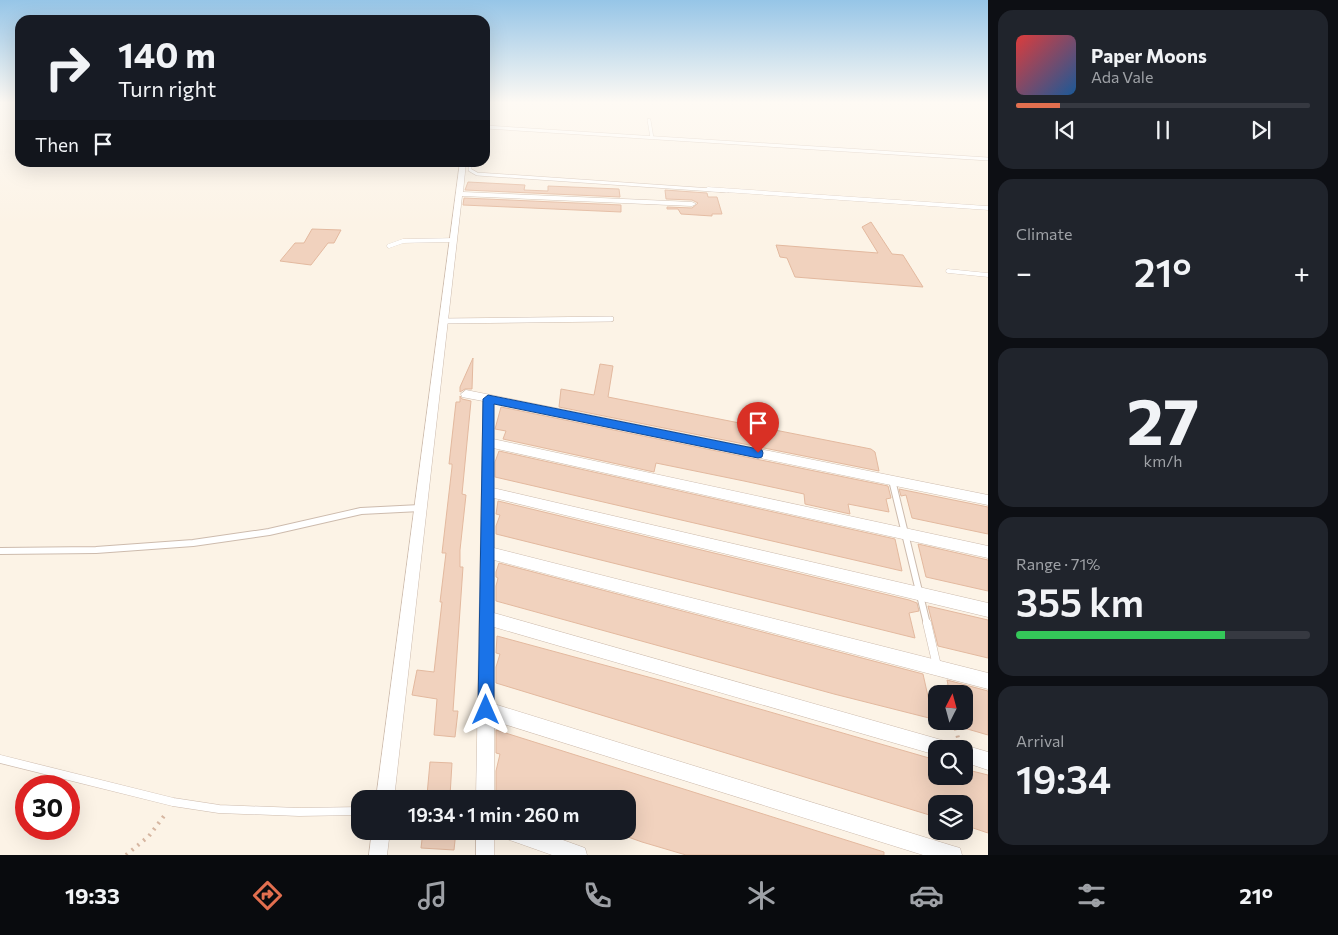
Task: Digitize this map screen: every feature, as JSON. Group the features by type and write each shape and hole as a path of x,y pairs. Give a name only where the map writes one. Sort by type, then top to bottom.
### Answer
{"street":[{"path":"386,790 463,167"},
{"path":"460,194 692,204"},
{"path":"466,394 988,500"},
{"path":"486,790 488,399"},
{"path":"488,442 988,552"},
{"path":"488,492 988,610"},
{"path":"487,552 988,681"},
{"path":"487,618 928,744"},
{"path":"486,710 953,855"},
{"path":"973,757 988,761"},
{"path":"378,855 380,840"},
{"path":"485,840 485,855"},
{"path":"537,840 578,855"}],"lane":[{"path":"730,143 988,159"},
{"path":"470,167 470,170 477,174 988,208"},
{"path":"389,246 403,241 454,240"},
{"path":"948,271 988,275"},
{"path":"443,321 611,319"},
{"path":"892,480 937,667"},
{"path":"0,550 52,552 142,548 259,534 352,512 382,508 420,508"},
{"path":"0,759 173,802 219,809 299,812 351,811"}],"path":[{"path":"126,855 140,846 158,827 173,802"}],"building":[{"path":"468,182 525,185 524,190 548,191 548,186 619,189 620,197 465,190"},
{"path":"665,190 707,193 708,197 717,197 722,214 712,214 712,216 681,214 678,209 667,209 667,207 692,208 698,203 692,200 666,199"},
{"path":"464,198 621,205 621,212 463,205"},
{"path":"871,222 892,254 903,255 923,287 795,277 787,258 780,257 776,245 878,253 862,227"},
{"path":"312,229 341,230 334,243 328,243 311,265 280,261 295,243 304,243"},
{"path":"473,358 472,389 465,389 460,392 460,387"},
{"path":"600,364 613,366 608,397 871,449 875,452 879,471 559,407 561,389 594,395"},
{"path":"460,396 462,399 471,401 462,494 466,495 460,550 460,567 463,567 453,711 458,711 455,737 434,735 437,699 412,695 417,670 434,672 446,553 442,553 452,467 452,464 449,464 456,402 460,402"},
{"path":"501,407 888,486 891,498 886,499 889,512 848,504 850,514 805,504 804,494 744,481 656,463 654,472 503,439 506,431 495,429"},
{"path":"499,451 895,539 902,571 495,477 495,462"},
{"path":"899,489 988,507 988,534 912,518 906,495 901,496"},
{"path":"498,501 909,600 917,603 919,611 909,613 915,638 496,534 496,526 500,515 496,514"},
{"path":"918,544 988,560 988,591 926,577"},
{"path":"499,563 923,674 928,696 928,718 834,694 496,601 498,578 496,577"},
{"path":"928,606 988,620 988,658 938,646"},
{"path":"497,636 663,681 928,758 928,785 973,785 973,771 988,775 988,833 973,828 973,795 928,795 928,815 496,683 496,667 500,654 496,653"},
{"path":"947,680 966,685 948,685"},
{"path":"973,687 988,691 988,735 971,730 973,730"},
{"path":"496,730 884,852 884,855 686,855 636,840 636,790 496,790 496,771 500,754 496,753"},
{"path":"430,762 452,763 450,790 427,790"},
{"path":"422,840 455,840 454,850 421,848"}],"route":[{"path":"486,710 488,399 758,453"}]}
